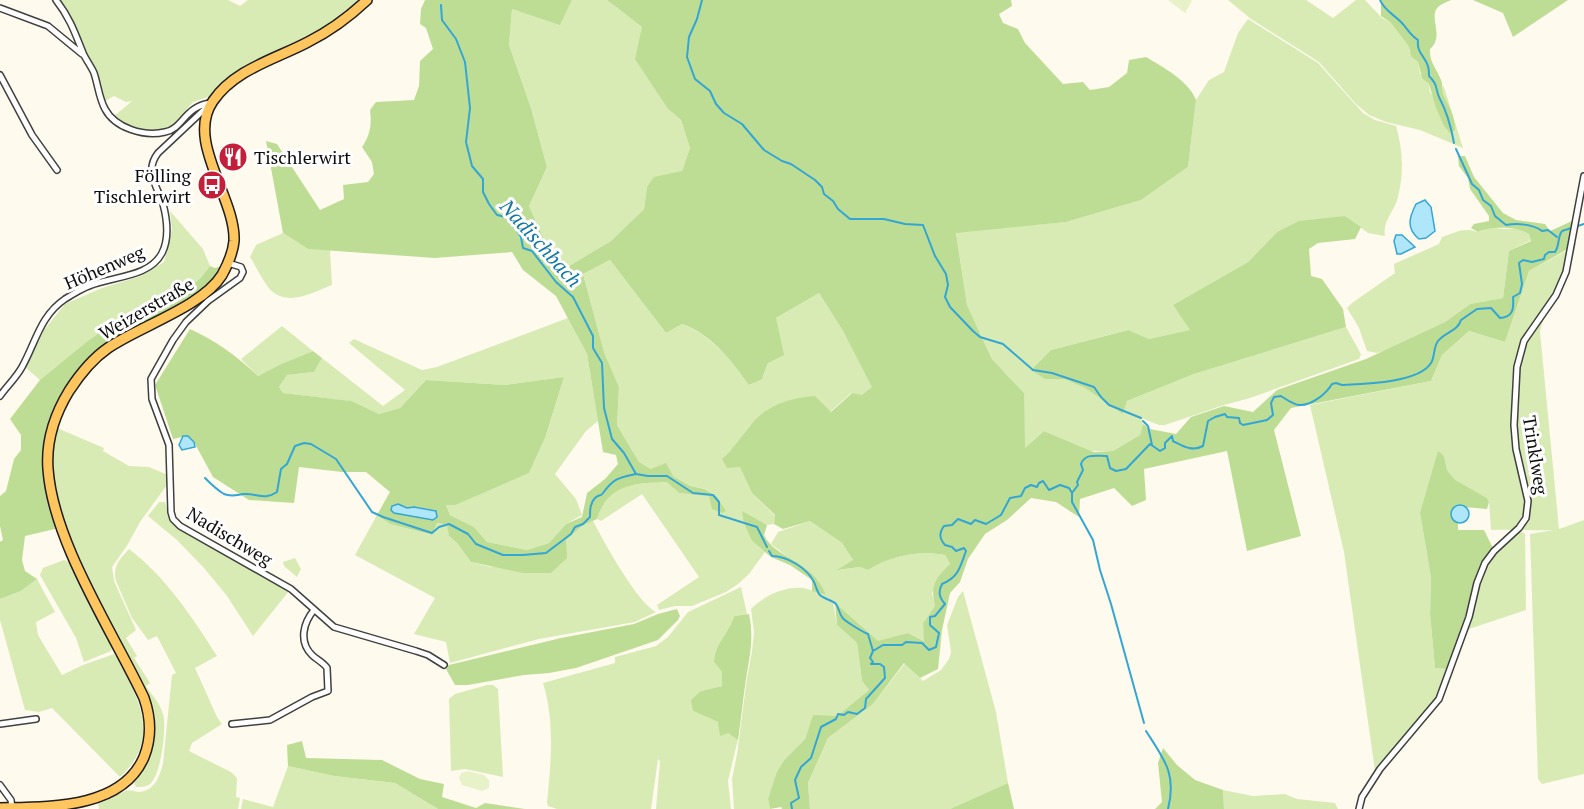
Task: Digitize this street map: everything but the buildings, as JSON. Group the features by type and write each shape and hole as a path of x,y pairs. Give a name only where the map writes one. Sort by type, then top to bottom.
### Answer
{"main road":[{"name":"Weizerstraße","path":"0,808 81,803 109,795 127,782 144,759 150,736 147,707 91,595 65,535 50,486 48,469 50,441 58,412 86,367 119,340 186,305 210,289 228,263 234,241 232,222 215,173 205,132 212,103 224,88 239,76 326,33 367,0"}],"street":[{"path":"56,0 72,23 93,72 105,109 115,122 128,128 150,133 167,132 173,129 193,108 212,103"},
{"path":"0,8 48,26 84,55"},
{"path":"0,75 32,135 57,170"},
{"name":"Höhenweg","path":"0,396 19,371 36,333 50,311 90,285 146,269 162,254 166,241 166,218 163,203 152,176 153,161 158,153 212,103"},
{"name":"Trinklweg","path":"1359,809 1362,797 1373,778 1439,699 1469,617 1477,583 1485,563 1494,550 1522,525 1526,518 1527,494 1518,457 1514,425 1516,367 1527,337 1563,280 1584,176"},
{"name":"Nadischweg","path":"228,263 241,267 243,272 240,278 208,301 186,322 151,379 152,399 169,445 173,519 180,526 291,589 334,627 428,655 444,665"},
{"path":"232,724 270,720 328,691 327,668 309,652 303,633 306,620 314,610"},
{"path":"0,723 36,719"},
{"path":"0,785 11,800 12,808"}],"green space":[{"path":"59,0 228,0 240,6 248,0 361,0 319,32 231,77 211,96 193,102 170,129 155,130 126,125 113,117 132,101 126,102 114,96 104,102 78,30"},
{"path":"425,0 572,0 560,25 512,9 509,45 531,108 547,167 529,206 550,252 569,266 611,241 644,209 647,187 654,177 682,171 690,148 681,120 668,109 635,59 642,27 607,0 1011,0 1012,6 999,14 1003,23 1018,29 1025,43 1063,84 1083,82 1090,90 1109,87 1127,73 1129,60 1146,57 1175,75 1187,86 1196,100 1188,167 1141,200 1066,222 956,233 967,305 992,359 1024,393 1025,448 1044,431 1094,452 1113,451 1140,435 1143,424 1150,429 1176,434 1191,417 1224,406 1253,412 1277,390 1366,359 1445,322 1470,304 1503,298 1509,251 1531,241 1529,234 1511,228 1478,232 1471,228 1474,224 1489,221 1489,216 1470,189 1468,178 1459,166 1458,156 1465,156 1474,177 1503,213 1516,220 1545,224 1550,231 1572,221 1568,249 1529,271 1505,342 1469,331 1442,355 1431,381 1291,408 1274,430 1301,536 1247,551 1227,451 1144,469 1146,500 1132,506 1114,488 1080,499 1079,517 1056,502 1031,498 1007,520 985,534 968,559 960,582 950,593 942,630 938,669 920,678 904,663 873,704 828,738 808,783 810,809 782,809 781,807 770,809 768,799 777,772 785,759 805,739 813,715 837,716 869,690 862,681 857,643 837,625 835,603 878,641 908,633 924,641 923,623 935,606 933,593 935,583 950,564 945,555 925,553 905,555 868,570 860,567 837,570 853,560 842,543 810,521 783,529 774,524 775,515 752,493 740,467 727,468 722,459 756,419 770,408 796,399 815,396 831,412 852,393 862,395 872,387 843,331 819,293 776,318 784,355 768,363 762,379 749,385 728,358 702,334 682,324 666,333 610,260 583,274 604,352 619,387 617,425 639,462 651,469 666,463 673,476 690,486 705,489 716,496 726,511 722,513 712,509 709,496 679,493 667,482 644,483 624,488 615,492 608,499 597,519 582,526 566,540 567,558 551,573 523,573 471,562 449,536 447,525 437,523 432,535 390,524 377,515 390,492 366,472 299,467 294,503 249,500 213,477 194,442 187,436 173,439 155,385 190,329 226,350 258,376 313,351 322,358 314,372 287,375 279,387 283,393 351,401 379,414 400,408 426,380 505,385 564,377 545,438 529,473 455,505 446,505 450,515 474,527 487,542 527,550 549,543 566,524 582,517 587,493 605,479 618,464 616,455 603,452 587,354 556,296 523,270 512,252 435,258 308,249 283,233 266,141 277,144 320,210 344,199 343,185 368,182 374,174 372,162 362,147 370,130 370,110 376,102 414,100 419,86 420,61 433,49 426,28 420,24 421,9","holes":["403,506 436,510 437,516 394,513 391,510"]},
{"path":"572,0 607,0 642,27 668,109 681,120 690,148 682,171 647,187 644,209 611,241 569,266 550,252 529,206 547,167 531,108 509,45 512,9 560,24"},
{"path":"1168,0 1191,0 1192,1 1185,13"},
{"path":"1228,0 1306,0 1333,18 1356,0 1365,0 1382,18 1390,22 1404,40 1410,53 1418,62 1420,74 1429,84 1430,92 1455,123 1442,92 1444,87 1463,148 1420,130 1386,122 1369,115 1356,104 1319,62 1251,19"},
{"path":"1381,0 1451,0 1439,6 1435,11 1436,39 1430,49 1432,62 1441,80 1443,94 1454,121 1455,130 1450,133 1444,126 1436,108 1429,84 1422,78 1418,62 1411,56 1409,47 1390,22 1381,16"},
{"path":"1473,0 1568,0 1513,37 1503,13"},
{"path":"1248,19 1318,63 1363,113 1375,120 1396,126 1402,170 1400,188 1385,226 1385,236 1368,233 1345,216 1277,232 1248,262 1173,305 1191,330 1149,339 1127,330 1051,350 1031,370 1045,378 1065,378 1085,388 1123,414 1127,401 1194,374 1346,327 1361,354 1359,359 1250,398 1165,425 1141,418 1143,424 1140,435 1113,451 1092,451 1044,431 1024,449 1024,393 992,359 967,305 956,232 1066,222 1141,200 1188,167 1196,100 1209,80 1224,72 1238,33"},
{"path":"170,211 203,249 210,266 201,279 103,331 40,380 26,368 44,330 65,304 102,288 141,276 164,262 172,229"},
{"path":"1345,216 1361,227 1355,239 1318,243 1309,249 1311,276 1322,279 1343,309 1346,327 1194,374 1127,401 1123,414 1085,388 1065,379 1045,379 1031,370 1051,350 1128,330 1149,339 1190,330 1173,305 1248,262 1277,232 1299,221"},
{"path":"1493,227 1525,231 1529,233 1531,240 1509,251 1503,298 1470,304 1445,322 1386,350 1377,353 1367,351 1359,328 1347,308 1352,303 1395,273 1394,264 1439,244 1442,237 1460,231 1478,232"},
{"path":"283,233 308,249 330,250 332,285 296,298 281,296 271,290 250,257 256,245"},
{"path":"1575,243 1572,262 1566,281 1547,312 1540,332 1559,529 1584,520 1584,774 1542,784 1538,779 1530,534 1554,530 1491,530 1487,498 1455,481 1447,470 1444,456 1420,513 1431,578 1430,614 1435,668 1446,669 1435,702 1375,771 1344,552 1310,405 1431,381 1442,355 1469,331 1505,342 1529,271 1570,249 1559,285 1518,352 1512,380 1517,380 1526,342 1568,273"},
{"path":"610,260 666,333 682,324 693,329 712,342 750,385 763,377 768,363 776,318 819,293 843,331 873,387 862,396 851,393 830,412 750,425 733,450 752,493 775,516 774,524 767,525 743,512 752,541 765,552 749,574 738,584 726,592 692,606 675,606 659,610 657,605 699,577 642,494 601,521 597,519 607,498 624,487 634,485 668,482 679,493 716,496 706,489 690,486 673,476 651,469 639,462 617,425 619,387 604,352 583,274"},
{"path":"210,266 215,268 222,266 210,284 125,334 85,363 47,438 59,528 25,536 22,560 25,571 37,579 21,591 0,599 0,542 3,540 0,526 0,496 6,491 14,459 21,450 21,435 10,419 40,380 88,341 104,330 189,287 201,278"},
{"path":"568,318 587,354 598,421 586,431 555,474 576,499 582,515 566,524 549,543 527,550 487,542 474,527 450,515 446,505 529,473 545,438 564,377 505,385 426,380 400,408 379,414 349,401 283,393 279,387 287,375 314,372 322,358 383,406 405,390 349,343 354,339 422,370 437,367"},
{"path":"282,326 313,351 258,376 241,359"},
{"path":"57,428 104,448 103,451 129,466 149,467 168,475 167,485 140,522 112,567 114,581 136,630 126,638 137,656 134,658 150,683 146,686 160,706 164,720 162,750 157,771 150,784 145,786 136,787 134,783 149,752 154,735 149,700 89,584 64,522 52,464"},
{"path":"1438,451 1444,456 1447,470 1455,480 1487,498 1489,502 1487,509 1464,507 1458,516 1458,530 1484,530 1493,548 1476,578 1461,631 1446,669 1435,668 1430,614 1431,578 1420,513"},
{"path":"159,502 165,502 169,516 289,591 253,636 227,596 204,568 177,540 148,516"},
{"path":"742,511 767,525 764,535 769,543 812,574 826,595 812,591 812,580 790,565 771,557 752,541 744,523"},
{"path":"377,515 390,524 431,535 437,523 448,525 449,536 471,562 491,567 566,540 582,526 593,521 640,597 656,612 635,622 539,639 450,663 446,642 414,634 435,598 355,555"},
{"path":"810,521 842,543 853,560 839,570 860,567 868,570 905,555 925,553 945,555 950,564 932,593 935,606 923,623 925,641 908,633 878,642 833,602 837,625 857,643 862,681 869,690 837,716 813,716 805,739 785,759 768,799 770,809 734,809 732,779 754,632 751,609 768,596 782,590 803,588 826,595 818,580 771,544 778,532"},
{"path":"1518,532 1525,533 1526,610 1466,630 1478,588 1489,563 1496,552"},
{"path":"129,549 167,585 217,656 195,668 222,724 192,743 189,751 231,772 237,778 236,797 240,798 238,809 99,809 98,804 118,794 127,790 145,791 156,782 163,763 172,675 176,673 157,636 148,640 132,618 116,581 116,567"},
{"path":"295,558 301,569 297,577 284,566 283,562"},
{"path":"64,560 69,562 112,648 111,651 84,662 76,638 40,575 43,568"},
{"path":"37,579 55,612 36,622 38,635 62,675 114,654 134,692 142,717 142,742 131,766 120,777 52,708 39,712 25,710 0,620 0,599 21,591"},
{"path":"741,587 747,614 734,616 715,655 714,662 722,672 722,686 701,691 693,711 718,722 728,733 738,739 728,781 731,809 656,809 660,761 658,759 651,809 557,809 548,806 551,728 543,683 615,663 615,657 656,646 668,637 688,612"},
{"path":"963,591 996,712 1008,783 950,809 810,809 808,783 828,738 873,704 905,663 923,681 941,670 949,659 951,652 947,625 958,597"},
{"path":"677,609 680,616 678,620 658,640 576,668 468,685 455,685 446,669 449,665 561,638 634,624"},
{"path":"749,614 751,646 738,740 728,733 720,736 718,722 693,711 691,700 701,691 722,686 722,672 714,662 719,643 734,616"},
{"path":"493,685 498,689 503,777 465,769 451,771 449,699 455,694"},
{"path":"302,741 306,758 382,760 420,779 444,784 442,797 476,808 485,803 525,809 438,809 395,783 334,776 288,766 287,745"},
{"path":"1163,748 1177,765 1195,780 1223,790 1224,809 1155,809 1162,802 1158,763"},
{"path":"288,766 334,776 395,783 438,809 241,809 243,799 273,807"},
{"path":"468,771 484,775 489,780 489,788 482,791 462,785 459,778 461,773"},
{"path":"1008,783 1014,809 950,809"},
{"path":"1223,790 1253,796 1285,794 1297,799 1335,803 1338,809 1224,809"}],"water":[{"path":"1425,200 1431,207 1435,231 1426,238 1419,239 1410,227 1410,218 1416,204"},
{"path":"1396,235 1402,235 1415,247 1397,254 1394,241"},
{"path":"183,436 188,436 194,442 195,447 182,450 179,445"},
{"path":"398,504 407,508 436,511 437,517 433,520 394,513 391,510 392,506"},
{"path":"1460,505 1466,508 1469,514 1466,520 1460,523 1454,520 1451,514 1454,508"}],"waterway":[{"path":"702,0 689,37 687,57 695,79 710,91 716,104 724,113 742,124 764,150 815,180 822,187 824,194 850,219 884,219 923,225 935,256 946,274 948,285 945,297 950,307 980,337 1003,344 1033,370 1052,373 1094,387 1109,405 1141,418"},
{"path":"1380,0 1386,9 1418,40 1419,50 1429,70 1429,76 1435,84 1454,143"},
{"name":"Nadischbach","path":"441,5 442,20 456,39 465,62 470,108 466,142 472,166 483,179 483,192 497,215 506,217 521,237 523,248 532,251 556,282 573,297 593,336 593,348 602,363 604,408 612,439 624,453 636,474 667,476 693,493 713,495 719,502 719,515 757,527 767,547"},
{"path":"1456,149 1472,184 1479,190 1483,200 1491,206 1495,216 1506,225 1530,225 1542,231 1548,230 1557,237"},
{"path":"792,809 791,803 799,798 795,780 801,767 811,758 821,727 836,719 838,714 844,715 848,712 857,714 865,708 866,699 885,678 884,667 880,664 871,664 873,662 870,658 873,651 883,645 902,645 906,642 922,643 929,650 936,647 939,633 930,625 930,617 935,616 945,604 940,594 942,584 955,575 966,551 964,548 956,551 945,545 940,535 944,526 952,525 958,519 971,524 975,520 986,524 1001,515 1010,498 1021,496 1025,488 1031,485 1037,487 1043,481 1049,490 1060,485 1069,488 1072,493 1078,485 1077,482 1083,470 1081,464 1088,457 1107,456 1110,468 1116,471 1126,469 1150,444 1160,451 1165,448 1165,443 1172,436 1173,441 1188,448 1203,446 1208,421 1225,414 1227,417 1239,418 1243,425 1267,420 1273,415 1271,403 1274,397 1281,396 1294,404 1304,405 1318,399 1332,384 1376,383 1415,375 1425,370 1431,363 1438,341 1477,309 1491,308 1500,318 1508,316 1513,309 1513,297 1520,293 1522,284 1519,263 1523,260 1532,262 1544,259 1549,252 1555,252 1562,231 1584,224"},
{"path":"1143,421 1148,426 1152,445"},
{"path":"205,478 216,489 227,495 272,495 277,492 281,469 287,464 295,446 304,443 311,444 336,459 372,512 432,533 439,527 449,524 468,534 476,544 503,555 523,555 546,553 590,517 593,500 610,484 636,474"},
{"path":"1072,493 1072,502 1093,540 1144,723"},
{"name":"Nadischbach","path":"769,551 772,556 790,561 807,572 819,594 836,604 843,619 868,634 873,651"},
{"path":"1146,731 1163,759 1170,776 1168,809"}],"place":[{"name":"Tischlerwirt","path":"233,157"},
{"name":"Fölling Tischlerwirt","path":"212,185"}]}
